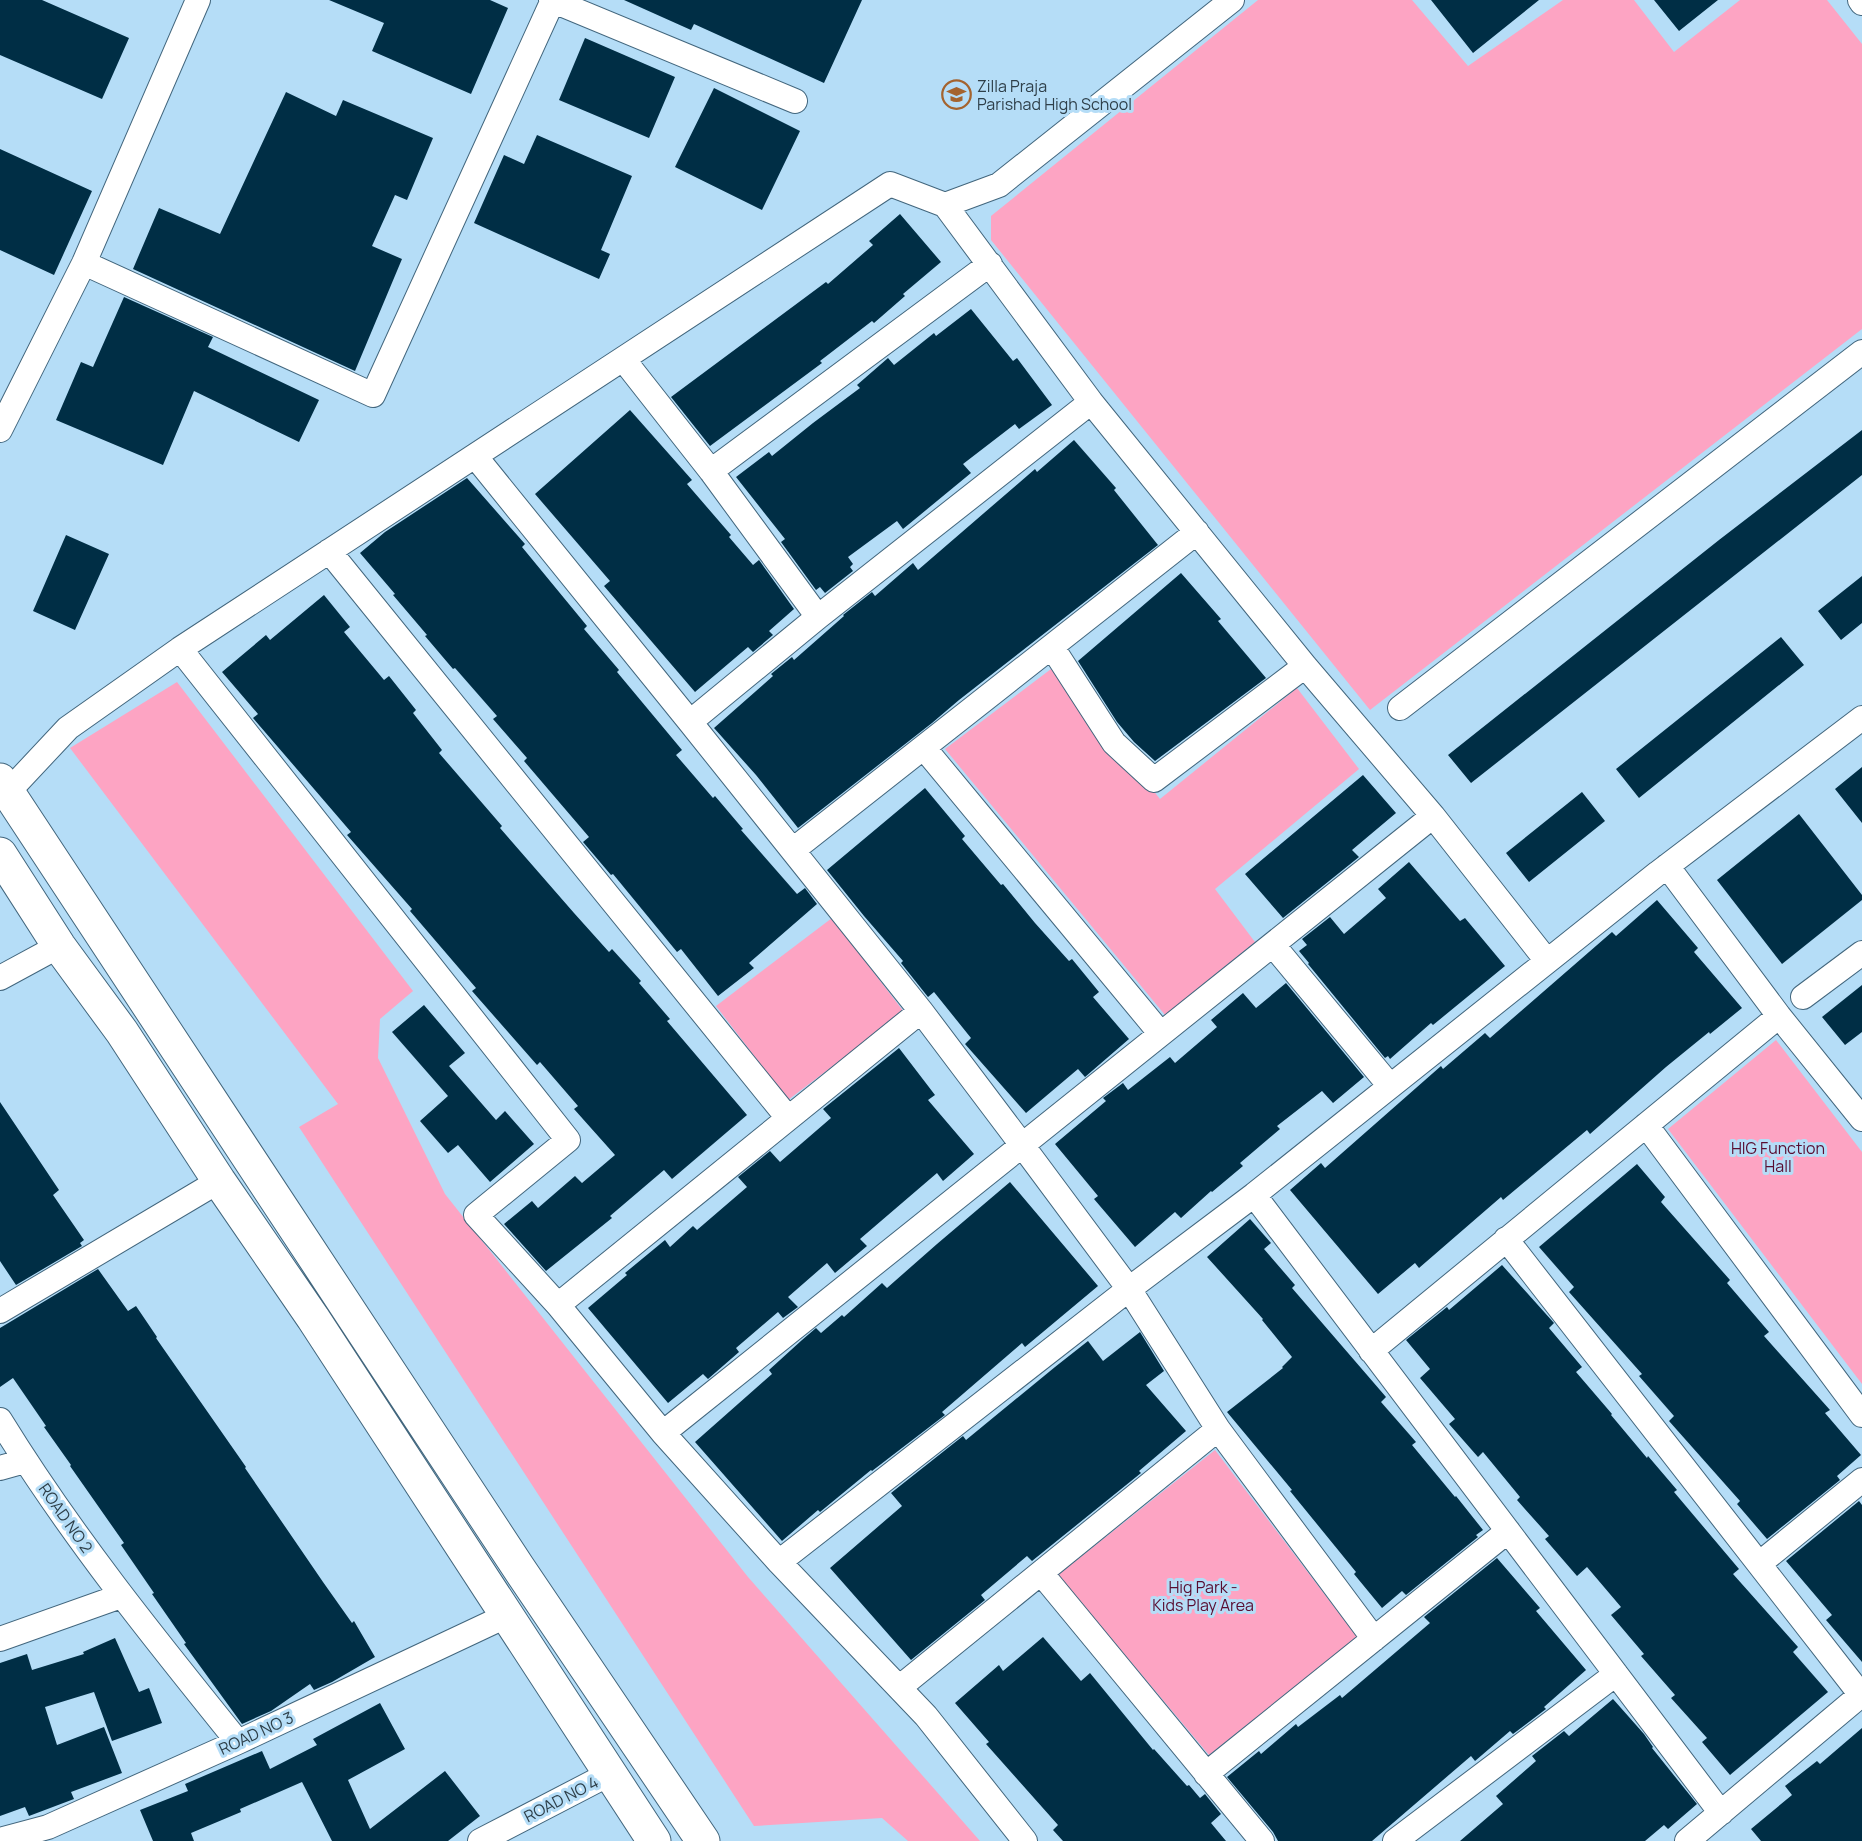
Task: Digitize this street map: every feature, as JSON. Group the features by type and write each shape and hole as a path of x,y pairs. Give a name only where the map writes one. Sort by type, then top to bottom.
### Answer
{"highway":[{"path":"4,786 518,1567 703,1841"},
{"path":"0,854 59,946 122,1032 219,1181 348,1370 654,1841"},
{"path":"313,1318 342,1299"},
{"path":"348,1370 378,1354"}],"street":[{"path":"0,430 84,263 198,0"},
{"path":"84,263 373,395 552,0 795,101"},
{"path":"945,206 999,185 1232,0"},
{"path":"4,786 68,728 180,649 890,184 945,206 1091,402 1305,666 1433,816 1547,961"},
{"path":"711,471 990,264"},
{"path":"1400,708 1862,352"},
{"path":"623,359 711,471 818,617"},
{"path":"690,722 818,617 1091,402"},
{"path":"475,456 793,850 921,1011 1023,1145 1129,1289 1218,1429 1374,1639"},
{"path":"793,850 1197,532"},
{"path":"329,551 788,1118"},
{"path":"1052,647 1114,743 1154,780 1305,666"},
{"path":"180,649 568,1140 476,1215 558,1305 663,1433 779,1562 926,1716 1024,1841"},
{"path":"779,1562 1129,1289 1254,1195 1667,866 1862,718"},
{"path":"924,748 1161,1034"},
{"path":"663,1433 1433,816"},
{"path":"1667,866 1779,1016 1862,1119"},
{"path":"1273,945 1390,1086"},
{"path":"0,978 59,946"},
{"path":"1803,997 1862,953"},
{"path":"558,1305 921,1011"},
{"path":"1371,1351 1779,1016"},
{"path":"1646,1125 1862,1415"},
{"path":"0,1311 219,1181"},
{"path":"1254,1195 1721,1813"},
{"path":"1506,1239 1861,1694 1687,1841"},
{"name":"ROAD NO 2","path":"0,1420 25,1461 121,1596 238,1742"},
{"path":"900,1687 1218,1429"},
{"path":"0,1468 25,1461"},
{"path":"1760,1564 1862,1480"},
{"path":"1206,1774 1508,1531"},
{"path":"1041,1573 1262,1841"},
{"path":"0,1639 121,1596"},
{"name":"ROAD NO 3","path":"0,1840 52,1834 238,1742 508,1615"},
{"path":"1395,1841 1616,1674"},
{"name":"ROAD NO 4","path":"480,1841 611,1773"}],"green space":[{"path":"1258,0 1412,0 1468,66 1563,0 1634,0 1674,52 1740,0 1827,0 1862,44 1862,329 1370,710 991,240 991,216"},
{"path":"1055,666 1160,799 1297,688 1359,769 1215,889 1255,942 1165,1015 945,749"},
{"path":"177,682 413,991 380,1019 378,1058 445,1194 748,1577 980,1841 908,1841 882,1818 754,1826 299,1127 338,1104 70,748"},
{"path":"832,918 904,1012 788,1100 716,1006"},
{"name":"HIG Function Hall","path":"1776,1040 1862,1152 1862,1384 1668,1129"},
{"name":"Hig Park - Kids Play Area","path":"1215,1450 1357,1637 1209,1755 1058,1575"}],"building":[{"path":"0,0 42,0 129,38 102,99 0,55"},
{"path":"329,0 490,0 508,8 471,94 372,51 384,23"},
{"path":"624,0 862,0 824,83 694,24 691,30"},
{"path":"1431,0 1539,0 1473,53"},
{"path":"1654,0 1718,0 1679,31"},
{"path":"585,38 675,77 649,138 559,100"},
{"path":"714,88 800,131 762,210 675,167"},
{"path":"286,92 336,116 343,100 433,138 407,200 395,195 372,246 402,259 355,371 133,269 159,208 220,234"},
{"path":"537,135 632,176 601,250 610,254 599,279 474,223 504,155 524,164"},
{"path":"0,149 92,191 54,275 0,250"},
{"path":"900,214 941,262 903,294 905,296 874,323 872,321 820,361 822,363 710,446 671,397 826,282 828,284 873,245 869,241"},
{"path":"124,297 213,337 208,347 319,400 299,442 194,391 163,465 56,420 81,362 93,367"},
{"path":"971,309 1013,361 1017,358 1052,405 1019,429 1015,424 963,464 971,473 903,529 897,521 848,557 853,564 850,567 853,571 825,593 820,587 816,590 781,542 785,539 736,477 769,452 772,456 860,388 857,385 888,358 894,365 934,333 936,336"},
{"path":"630,410 692,480 687,484 731,535 729,537 753,565 759,560 794,609 769,631 773,635 753,652 748,647 695,692 604,586 610,581 535,494"},
{"path":"1862,430 1862,475 1471,783 1448,755"},
{"path":"1074,440 1116,488 1114,490 1158,545 798,828 756,775 714,728 773,676 771,674 792,657 794,660 843,615 872,592 875,596 913,563 918,570 1035,469 1037,472"},
{"path":"467,478 525,544 522,547 587,626 584,629 682,750 676,755 713,798 715,796 743,829 741,830 797,894 805,888 817,904 749,963 754,968 718,996 681,949 677,952 613,874 611,875 583,842 589,837 524,761 527,758 493,719 497,716 425,636 427,635 393,595 395,594 360,553 385,532"},
{"path":"66,535 109,554 75,630 33,611"},
{"path":"1181,573 1221,619 1218,621 1266,678 1155,761 1117,722 1078,661"},
{"path":"1862,576 1862,623 1841,640 1818,611"},
{"path":"324,595 350,627 344,632 384,680 389,676 416,710 413,713 442,750 439,753 502,826 500,828 609,952 612,949 641,981 639,983 670,1019 667,1021 747,1115 672,1179 664,1170 610,1216 612,1218 546,1271 504,1224 532,1201 538,1208 575,1176 582,1183 615,1155 574,1109 578,1106 540,1062 537,1065 472,991 476,988 410,911 412,909 347,835 351,832 253,718 258,714 222,672 266,635 270,640"},
{"path":"1781,637 1804,665 1639,798 1616,769"},
{"path":"1862,767 1862,823 1835,789"},
{"path":"1363,775 1396,813 1352,850 1359,857 1283,918 1245,874"},
{"path":"925,788 965,836 962,839 1001,885 1003,884 1069,961 1072,959 1099,992 1093,997 1129,1039 1085,1077 1078,1069 1026,1113 965,1044 971,1038 934,992 928,997 901,963 903,961 827,870"},
{"path":"1582,792 1605,821 1529,882 1506,853"},
{"path":"1799,814 1862,895 1862,900 1782,964 1717,880"},
{"path":"1409,862 1460,921 1465,918 1505,966 1433,1025 1431,1023 1390,1059 1388,1056 1385,1058 1299,951 1307,945 1302,939 1330,917 1344,934 1386,898 1378,889"},
{"path":"1657,900 1698,948 1694,952 1742,1008 1666,1067 1590,1134 1587,1130 1503,1200 1501,1197 1419,1268 1415,1263 1378,1294 1290,1190 1321,1163 1325,1168 1441,1066 1443,1069 1485,1033 1490,1038 1612,932 1616,936"},
{"path":"1286,983 1364,1077 1333,1103 1322,1091 1277,1126 1280,1129 1240,1163 1243,1166 1181,1218 1175,1212 1135,1247 1094,1199 1098,1196 1055,1144 1106,1101 1103,1098 1123,1083 1128,1090 1170,1057 1175,1063 1217,1027 1211,1020 1243,993 1256,1008"},
{"path":"1862,985 1862,1032 1845,1045 1822,1017"},
{"path":"424,1005 465,1053 449,1066 496,1120 505,1111 534,1144 490,1182 458,1145 448,1153 420,1121 448,1096 392,1032"},
{"path":"899,1048 935,1095 928,1100 974,1154 943,1181 937,1173 860,1239 867,1246 835,1273 827,1263 788,1297 798,1307 783,1318 778,1312 736,1348 739,1352 708,1379 703,1374 668,1403 588,1308 665,1240 670,1247 693,1226 697,1230 747,1187 738,1177 770,1151 780,1162 831,1118 823,1109"},
{"path":"0,1102 59,1190 53,1195 84,1240 80,1243 82,1246 16,1285 0,1261"},
{"path":"1637,1164 1665,1197 1661,1202 1730,1280 1727,1283 1769,1332 1764,1336 1830,1410 1825,1413 1861,1455 1837,1476 1840,1480 1767,1539 1737,1504 1740,1501 1669,1421 1674,1416 1639,1376 1642,1374 1569,1292 1574,1287 1539,1247"},
{"path":"1010,1182 1098,1286 1025,1347 1022,1343 942,1412 945,1415 871,1470 820,1512 818,1510 782,1541 695,1442 772,1374 769,1370 816,1328 821,1333 842,1315 844,1317 882,1283 887,1288"},
{"path":"1250,1219 1271,1243 1264,1249 1295,1285 1292,1288 1386,1397 1381,1402 1416,1442 1412,1445 1483,1530 1476,1535 1478,1537 1406,1595 1402,1591 1382,1608 1354,1574 1356,1572 1290,1491 1292,1490 1227,1412 1283,1368 1292,1357 1263,1319 1207,1257"},
{"path":"1502,1265 1554,1323 1549,1328 1582,1367 1576,1372 1647,1458 1648,1456 1677,1490 1674,1492 1739,1569 1733,1574 1798,1647 1793,1652 1828,1692 1730,1775 1702,1742 1707,1738 1671,1698 1675,1695 1641,1656 1644,1654 1611,1615 1621,1607 1587,1567 1577,1576 1545,1539 1549,1536 1517,1500 1520,1497 1483,1452 1478,1457 1449,1424 1455,1419 1420,1378 1430,1369 1406,1340 1447,1307 1449,1310"},
{"path":"98,1269 128,1311 136,1306 323,1582 352,1623 354,1621 375,1657 314,1690 310,1684 271,1711 242,1724 184,1644 186,1643 121,1545 124,1543 70,1466 13,1378 0,1387 0,1328"},
{"path":"1140,1332 1164,1371 1146,1385 1186,1431 1139,1471 1141,1473 1032,1561 1027,1556 981,1595 985,1600 911,1660 830,1568 902,1506 891,1493 963,1436 966,1440 1088,1341 1103,1361"},
{"path":"1859,1501 1862,1505 1862,1662 1826,1620 1832,1615 1786,1561"},
{"path":"1497,1558 1540,1608 1536,1611 1586,1670 1544,1707 1546,1709 1513,1734 1510,1731 1475,1761 1471,1756 1372,1841 1278,1841 1227,1777 1259,1751 1261,1754 1296,1724 1298,1727 1340,1695 1342,1698 1430,1623 1424,1617"},
{"path":"1043,1637 1081,1681 1090,1673 1153,1750 1187,1786 1189,1785 1200,1798 1205,1794 1221,1814 1211,1823 1226,1841 1063,1841 1053,1830 1058,1825 986,1744 989,1742 955,1703 999,1665 1003,1671"},
{"path":"115,1638 139,1692 149,1688 162,1723 112,1741 94,1692 45,1707 57,1745 104,1727 122,1773 71,1792 74,1799 29,1816 25,1807 0,1816 0,1663 27,1654 32,1670 84,1654 83,1652"},
{"path":"1613,1699 1644,1734 1652,1748 1697,1804 1668,1829 1664,1825 1645,1841 1460,1841 1503,1804 1496,1796 1536,1761 1532,1756 1564,1731 1569,1736"},
{"path":"380,1703 405,1749 348,1780 370,1829 445,1771 480,1816 448,1841 332,1841 302,1782 191,1833 194,1841 153,1841 140,1810 188,1791 185,1784 262,1751 270,1769 317,1745 313,1739"},
{"path":"1862,1728 1862,1841 1761,1841 1751,1829 1792,1795 1785,1786 1817,1761 1820,1764"}],"place":[{"name":"Zilla Praja Parishad High School","path":"956,95"}]}
